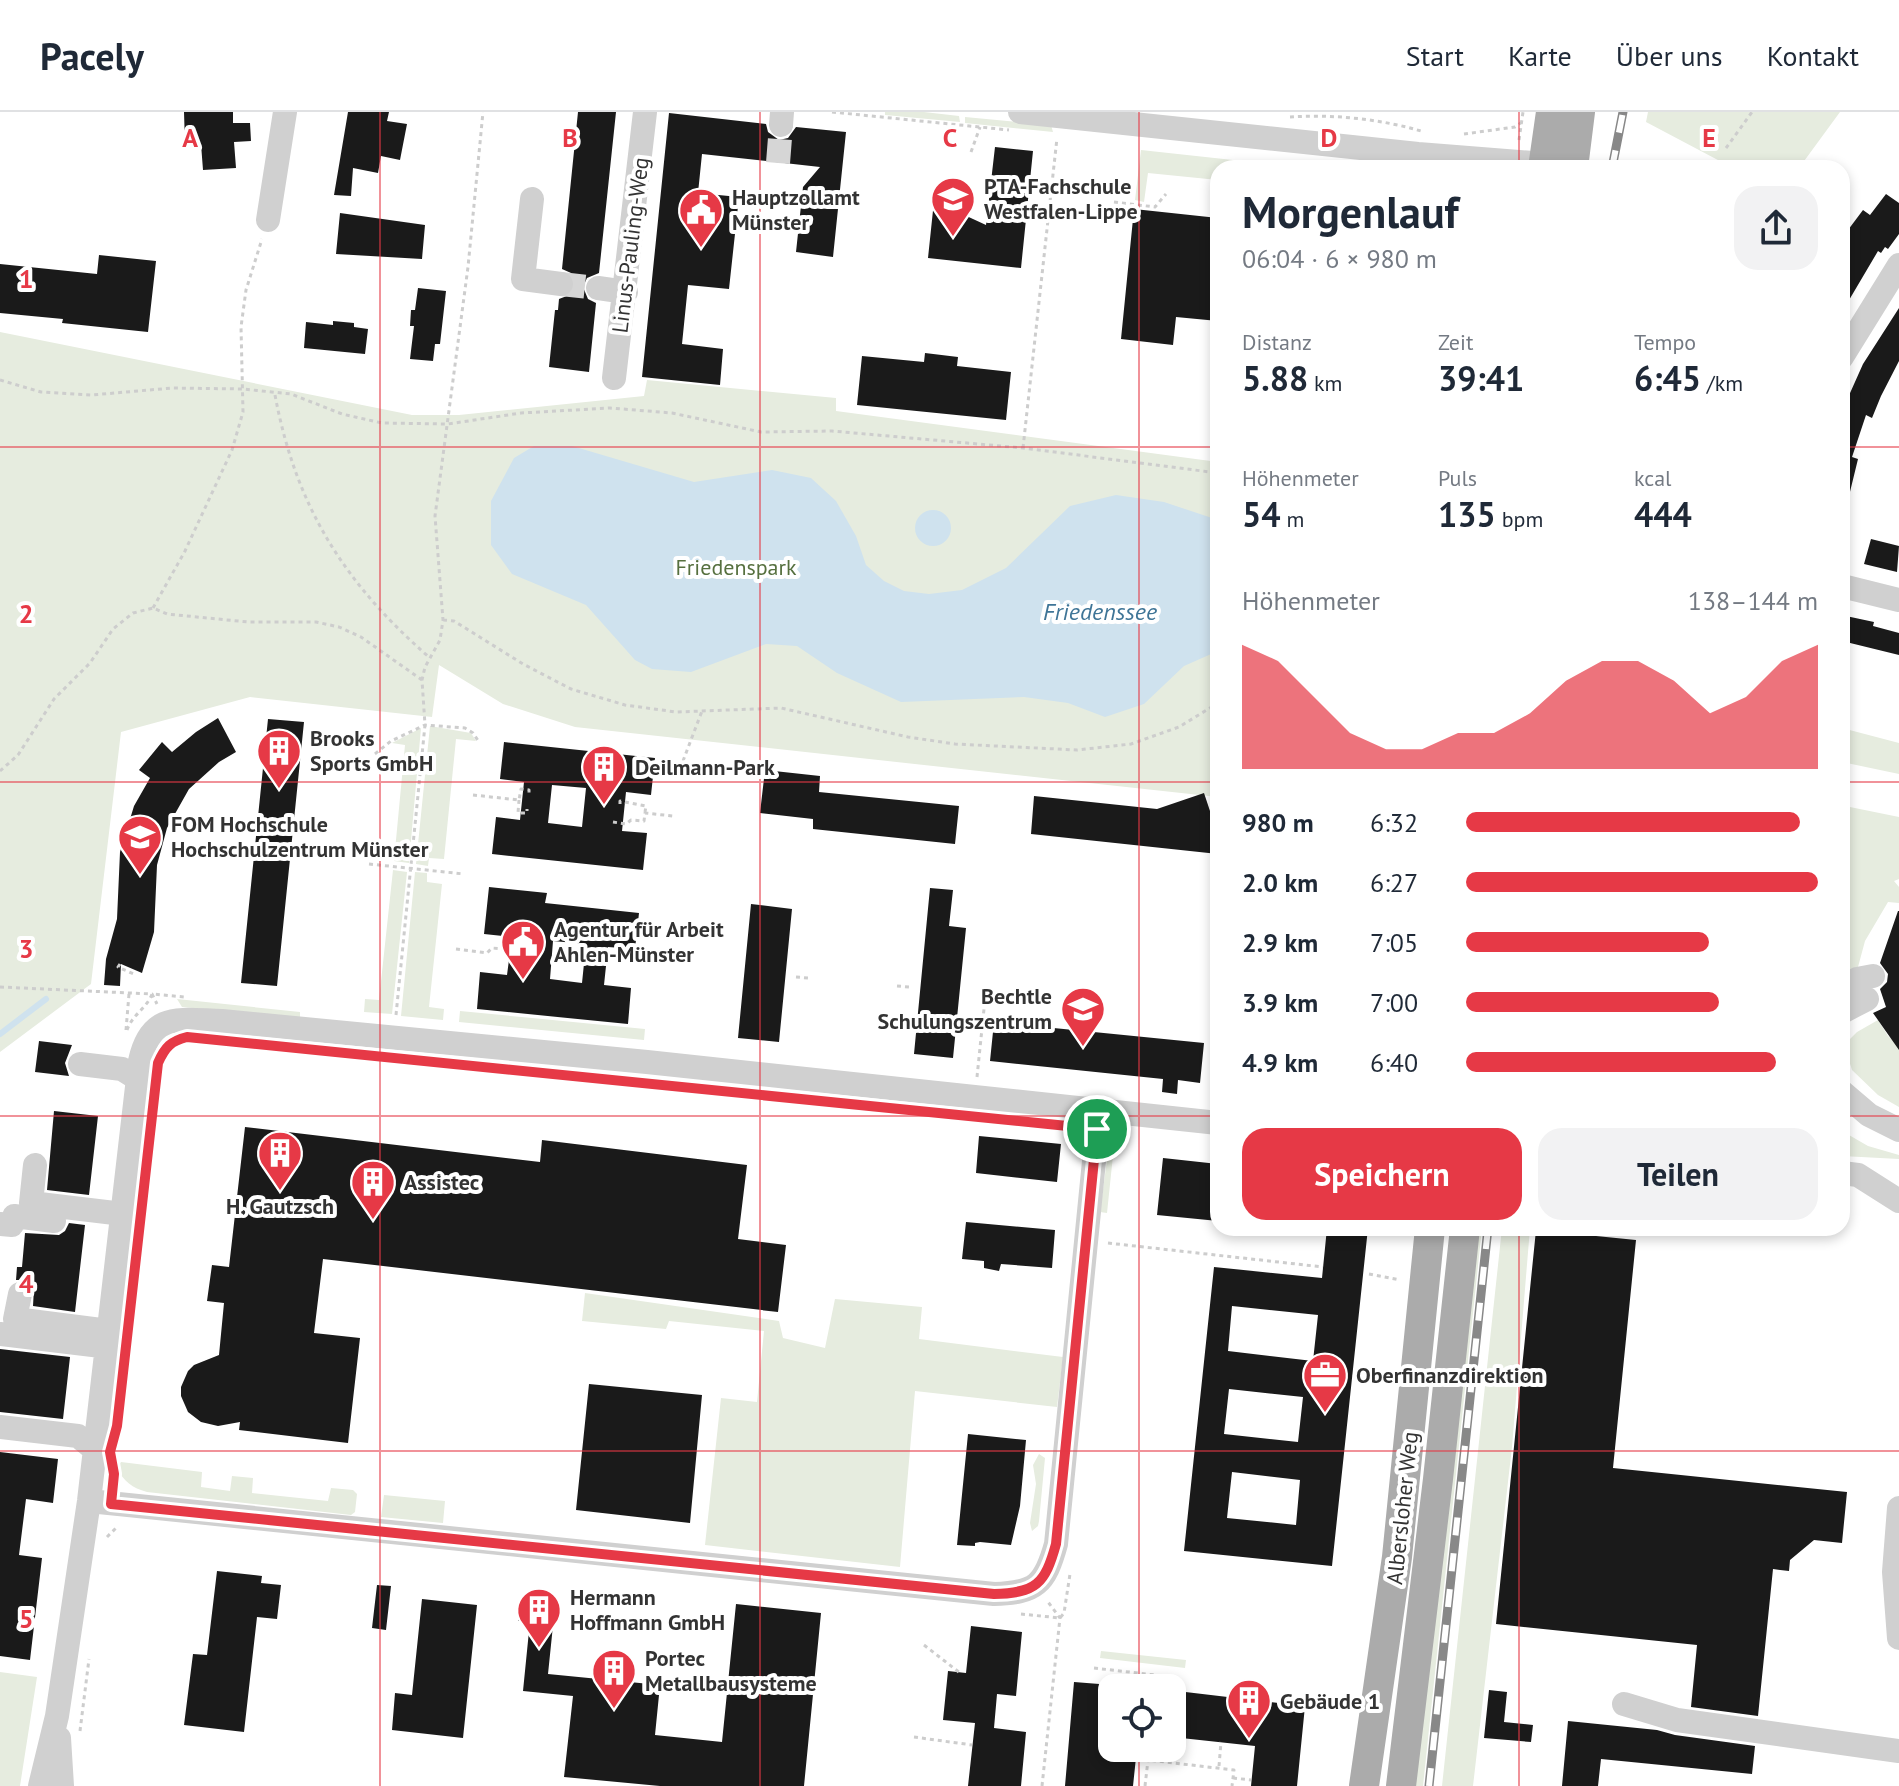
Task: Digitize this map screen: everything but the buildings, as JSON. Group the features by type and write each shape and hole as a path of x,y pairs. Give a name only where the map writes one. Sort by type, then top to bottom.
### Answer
{"main road":[{"path":"1544,160 1551,112"},
{"path":"1574,160 1580,112"},
{"name":"Albersloher Weg","path":"1364,1786 1397,1557 1429,1236"},
{"name":"Albersloher Weg","path":"1401,1786 1464,1236"}],"street":[{"path":"268,220 285,112"},
{"name":"Linus-Pauling-Weg","path":"614,378 645,112"},
{"path":"1015,121 1059,116 1482,160"},
{"path":"532,199 523,279 561,284"},
{"path":"1850,344 1899,265"},
{"path":"598,288 626,292"},
{"path":"1850,588 1899,600"},
{"path":"1850,982 1857,979 1870,987 1850,1005"},
{"path":"40,1786 107,1510 95,1450 138,1079 146,1042 159,1025 167,1021 222,1021 647,1062 1210,1122"},
{"path":"80,1064 122,1069 138,1079"},
{"path":"1850,1099 1869,1115 1899,1130"},
{"path":"107,1510 994,1594 1017,1594 1035,1587 1050,1565 1056,1544 1099,1111"},
{"path":"35,1165 31,1203 122,1222"},
{"path":"1850,1174 1858,1175 1899,1201"},
{"path":"0,1224 12,1225 14,1216 122,1222"},
{"path":"20,1294 15,1319 108,1339"},
{"path":"0,1334 108,1339"},
{"path":"0,1427 78,1436 95,1450"},
{"path":"1899,1508 1894,1572 1899,1638"},
{"path":"1624,1704 1677,1720 1899,1751"},
{"path":"57,1716 62,1786"}],"path":[{"path":"394,1040 425,725 422,680 440,640 443,620 435,516 483,112"},
{"path":"832,112 980,127 1015,121"},
{"path":"1726,148 1752,112"},
{"path":"1286,117 1321,115 1394,124 1423,132"},
{"path":"1023,448 1059,116"},
{"path":"971,152 980,127"},
{"path":"1114,202 1155,207 1166,194"},
{"path":"153,608 185,551 232,450 243,412 241,327 246,290 268,220"},
{"path":"0,380 41,392 92,395 172,388 243,389 291,394 342,414 382,423 448,424 521,413 610,408 672,413 761,432 832,431 1023,448 1210,472"},
{"path":"274,393 288,455 302,492 325,537 377,608 430,658"},
{"path":"0,771 18,755 54,699 90,663 113,629 133,613 153,608 167,614 248,622 316,622 339,627 361,637 422,680"},
{"path":"443,620 454,621 523,664 571,689 625,705 676,712 781,708 908,737 955,744 1077,750 1131,744 1179,727 1210,708"},
{"path":"683,761 702,711"},
{"path":"375,754 391,741 425,725 465,728 479,742"},
{"path":"527,809 527,813 518,813 521,789 529,790 529,795"},
{"path":"473,795 519,800"},
{"path":"616,821 626,824 631,820 644,821 646,806 620,801 620,804"},
{"path":"645,813 673,816"},
{"path":"369,864 464,874"},
{"path":"456,949 487,953 492,948 505,949 510,942 518,942"},
{"path":"120,964 118,967 136,975"},
{"path":"796,977 808,978"},
{"path":"897,986 909,987"},
{"path":"0,987 189,997"},
{"path":"129,994 125,1037 129,1025 148,1004 152,994"},
{"path":"152,994 167,1021"},
{"path":"978,1071 984,1009"},
{"path":"1108,1232 1107,1243 1323,1267"},
{"path":"1369,1274 1408,1282"},
{"path":"107,1510 109,1533"},
{"path":"103,1544 109,1533 107,1510"},
{"path":"1042,1786 1060,1618 1064,1613 1071,1567"},
{"path":"1035,1587 1060,1618"},
{"path":"1020,1614 1060,1618"},
{"path":"924,1645 960,1673"},
{"path":"80,1735 89,1659"},
{"path":"1094,1668 1146,1674"},
{"path":"914,1737 972,1745"},
{"path":"1219,1768 1221,1742"},
{"path":"1145,1786 1148,1762"},
{"path":"1166,1762 1234,1770 1232,1786"},
{"path":"1233,1778 1251,1780"}],"green space":[{"path":"885,112 959,116 960,122 885,115"},
{"path":"1648,112 1840,112 1805,160 1718,160 1646,122"},
{"path":"965,117 1051,125 1053,132 965,123"},
{"path":"1141,150 1232,160 1210,160 1210,179 1148,173 1144,202 1135,200"},
{"name":"Friedenspark","path":"0,332 412,415 459,415 644,396 647,380 836,398 836,411 1210,461 1210,796 575,727 503,704 439,665 432,717 250,697 121,732 91,984 0,1052"},
{"path":"430,726 471,733 476,741 456,739 444,859 429,858 428,866 416,864"},
{"path":"421,728 409,863 394,861 405,745 392,743"},
{"path":"1850,730 1899,743 1899,774 1850,764"},
{"path":"1850,807 1899,817 1899,879 1894,881 1899,887 1899,903 1888,902 1865,941 1858,967 1850,970"},
{"path":"393,870 407,872 392,1014 364,1012 365,999 379,1000"},
{"path":"415,872 427,873 427,882 442,884 429,1007 444,1009 443,1020 401,1016"},
{"path":"177,999 300,1012 300,1018 182,1007"},
{"path":"460,1011 645,1029 644,1040 459,1022"},
{"path":"1878,1020 1899,1046 1899,1107 1878,1095 1852,1070 1850,1039"},
{"path":"1850,1136 1868,1146 1899,1155 1899,1159 1850,1156"},
{"path":"1109,1145 1114,1146 1107,1213 1100,1212"},
{"path":"1476,1236 1481,1236 1423,1786 1414,1786"},
{"path":"1501,1236 1529,1236 1512,1447 1473,1786 1442,1786"},
{"path":"585,1293 779,1321 783,1338 825,1348 835,1299 922,1307 919,1339 1063,1357 1057,1407 915,1391 900,1567 705,1545 721,1398 757,1402 764,1331 669,1321 666,1329 582,1321"},
{"path":"1039,1454 1045,1458 1039,1521 1032,1531 1030,1523 1036,1484 1033,1465"},
{"path":"121,1462 202,1472 201,1487 230,1491 232,1476 253,1478 252,1493 328,1501 331,1488 353,1490 357,1494 355,1512 351,1515 147,1492 123,1477 117,1469"},
{"path":"384,1495 445,1501 443,1523 381,1517"},
{"path":"1101,1651 1186,1660 1185,1668 1100,1658"},
{"path":"0,1672 37,1677 20,1786 0,1786"}],"water":[{"name":"Friedenssee","path":"534,446 572,446 694,482 772,470 811,478 836,501 856,536 866,565 884,581 904,591 929,594 962,590 1006,568 1070,506 1116,495 1164,502 1210,517 1210,655 1184,666 1144,704 1105,717 1068,703 1024,697 901,702 837,673 797,646 766,644 691,672 652,669 635,660 586,605 512,574 491,545 491,501 514,458"},
{"path":"933,510 946,515 951,528 946,541 933,546 920,541 915,528 920,515"}],"waterway":[{"path":"0,1034 46,999"}],"tunnel":[{"path":"778,163 781,125"},
{"path":"561,284 598,288"}],"railway":[{"path":"1614,160 1623,112"},
{"path":"1429,1786 1487,1236"}],"place":[{"name":"PTA-Fachschule Westfalen-Lippe","path":"953,238"},
{"name":"Hauptzollamt Münster","path":"701,249"},
{"name":"Brooks Sports GmbH","path":"279,790"},
{"name":"Deilmann-Park","path":"604,806"},
{"name":"FOM Hochschule Hochschulzentrum Münster","path":"140,876"},
{"name":"Agentur für Arbeit Ahlen-Münster","path":"523,981"},
{"name":"Bechtle Schulungszentrum","path":"1083,1048"},
{"name":"H. Gautzsch","path":"280,1192"},
{"name":"Assistec","path":"373,1221"},
{"name":"Oberfinanzdirektion","path":"1325,1414"},
{"name":"Hermann Hoffmann GmbH","path":"539,1649"},
{"name":"Portec Metallbausysteme","path":"614,1710"},
{"name":"Gebäude 1","path":"1249,1740"}],"route":[{"path":"187,1037 1097,1129 1056,1544 1046,1573 1035,1587 1027,1591 994,1594 111,1504 114,1474 110,1452 117,1426 158,1063 172,1041 187,1037"}]}
